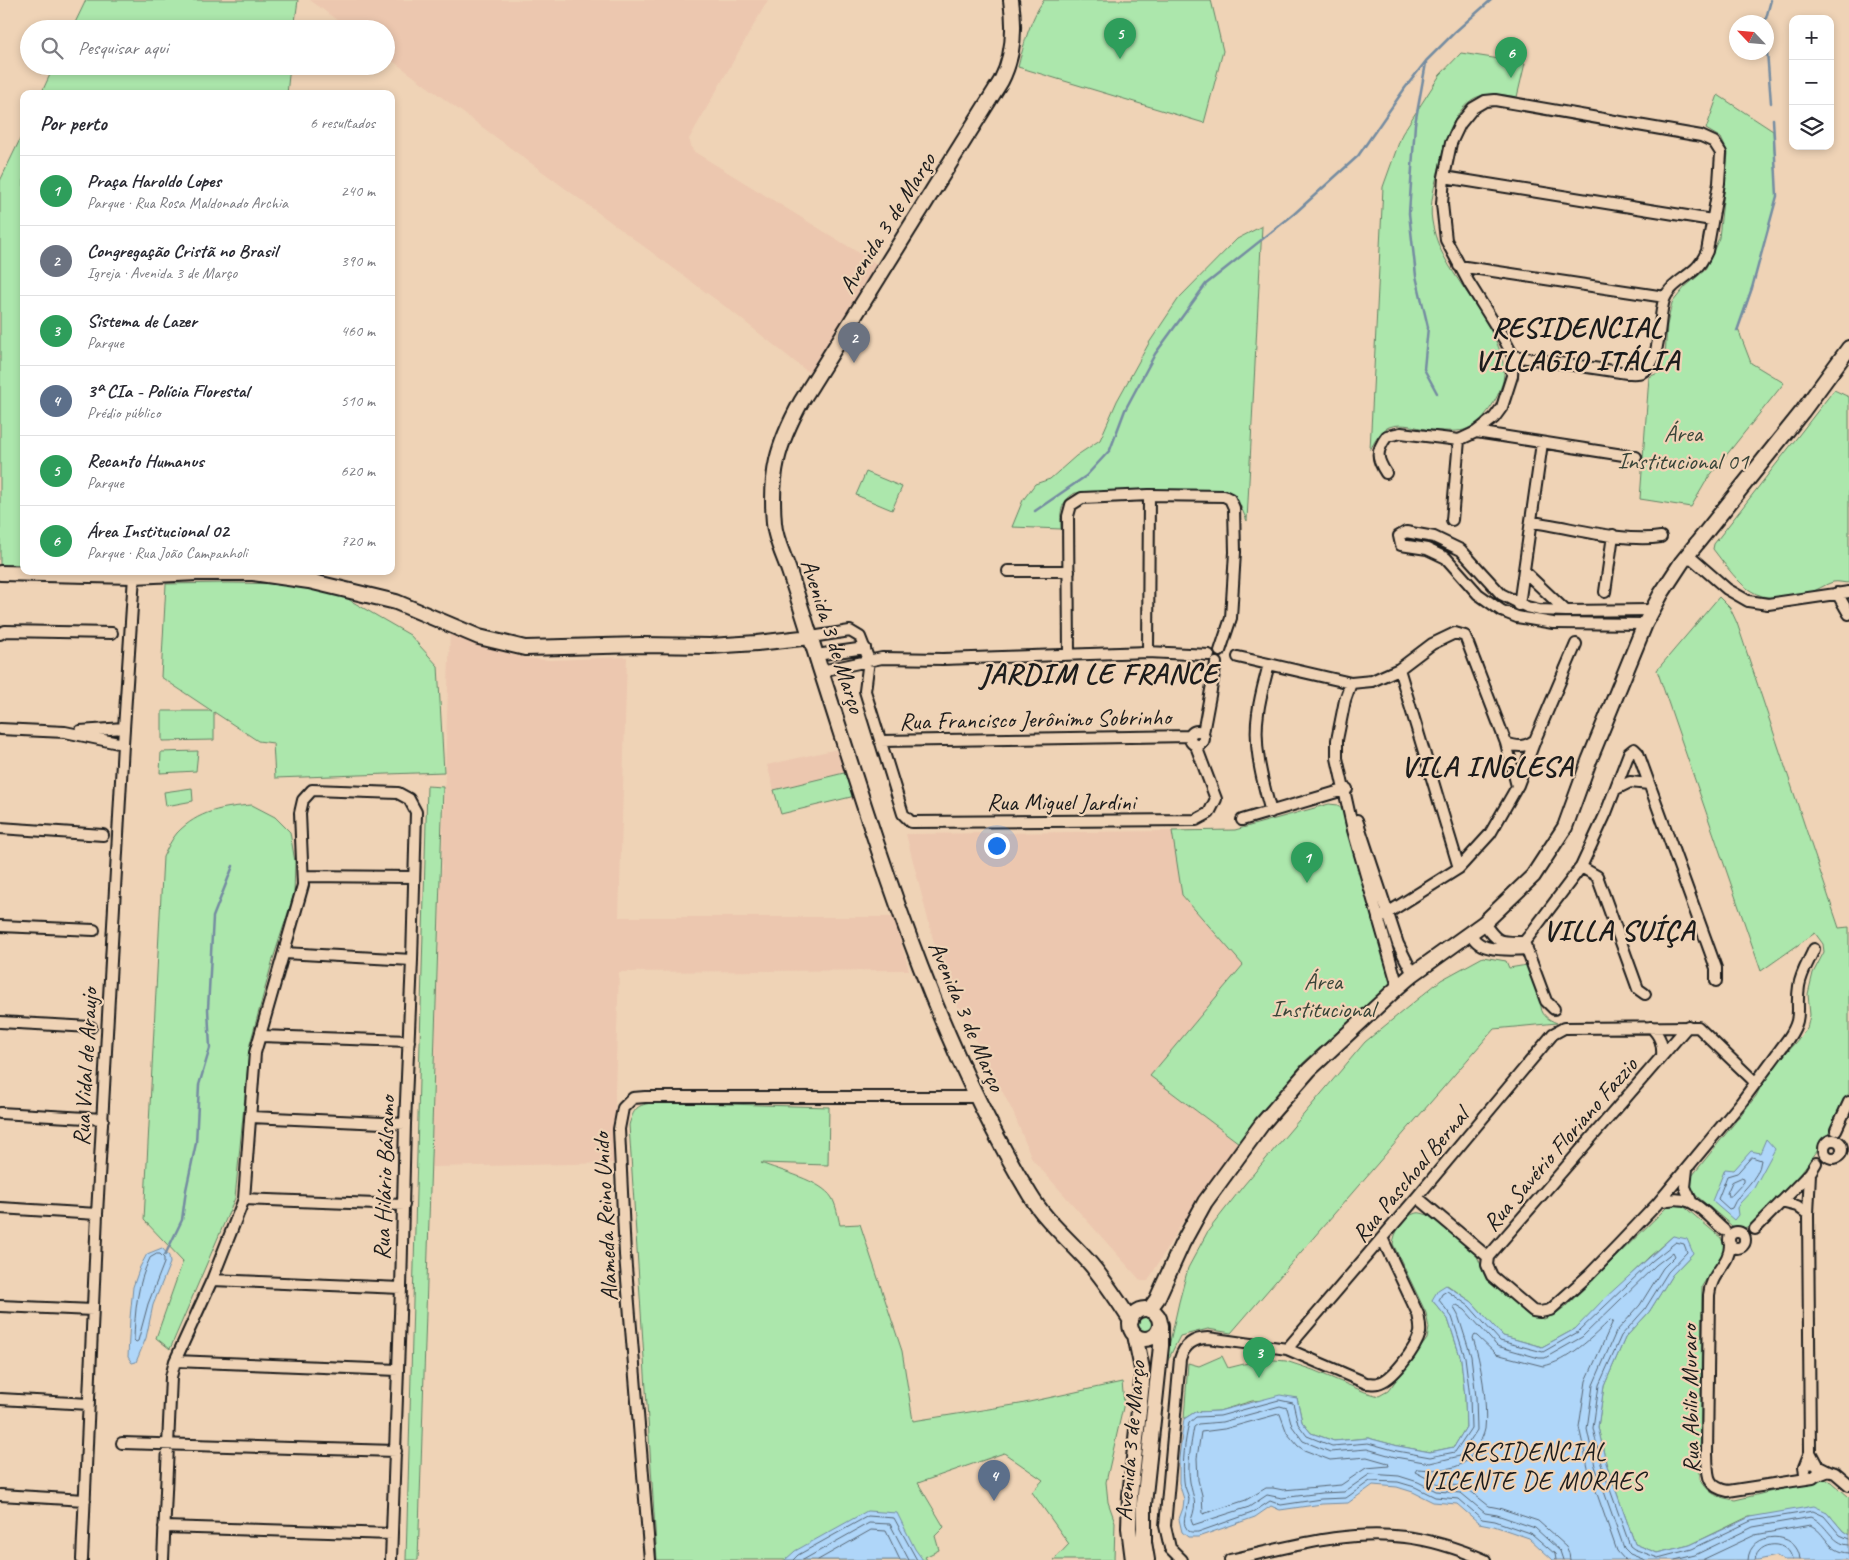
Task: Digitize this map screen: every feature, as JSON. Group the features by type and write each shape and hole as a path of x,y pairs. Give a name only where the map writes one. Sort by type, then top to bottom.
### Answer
{"main road":[{"name":"Avenida 3 de Março","path":"1011,0 1013,18 1011,57 1005,74 801,402 786,430 777,455 772,486 774,527 822,671 856,782 905,925 932,997 975,1097 1031,1197 1050,1222 1108,1285 1131,1321"},
{"path":"1146,1310 1156,1314 1160,1323 1158,1333 1150,1339 1142,1339 1135,1335 1131,1328 1131,1321 1135,1314 1146,1310 1157,1299 1205,1202 1262,1124 1309,1070 1413,974 1484,923 1533,876 1565,827 1589,761 1645,624 1661,594 1688,555 1802,412 1849,348"},
{"path":"0,573 20,573"},
{"path":"89,575 150,575"},
{"path":"267,575 309,581 396,602 479,637 525,648 642,645 710,646 811,637"},
{"name":"Avenida 3 de Março","path":"1147,1560 1144,1542 1144,1504 1161,1346 1160,1323 1171,1268"},
{"name":"Avenida 3 de Março","path":"1108,1285 1146,1310"},
{"name":"Avenida 3 de Março","path":"1132,1560 1129,1528 1130,1496 1142,1382 1142,1369 1135,1335"}],"street":[{"path":"1386,473 1378,462 1379,447 1387,436 1401,434 1458,440 1476,432 1494,418 1502,407 1512,376 1513,356 1459,266 1446,240 1442,204 1444,177 1451,143 1460,124 1473,108 1485,101 1495,100 1701,136 1714,142 1721,153 1719,183 1707,251 1702,261 1694,270 1664,297 1660,314 1657,346 1651,365 1642,373 1627,373 1513,356"},
{"path":"1444,177 1712,220"},
{"path":"1459,266 1664,297"},
{"path":"1494,418 1499,431 1507,437"},
{"path":"1476,432 1636,457"},
{"path":"1452,520 1458,440"},
{"path":"1519,605 1542,443"},
{"path":"1148,652 1149,495"},
{"path":"1070,654 1068,516 1071,505 1082,498 1149,495 1224,496 1230,500 1234,508 1235,524 1231,618 1220,651 1222,658 1216,663 1203,733 1205,736 1204,741 1201,745 1196,746 1192,743 1190,736 1195,731 1203,733"},
{"path":"1532,522 1613,536 1661,538"},
{"path":"1645,624 1553,623 1517,617 1502,611 1478,594 1446,558 1427,549 1401,545 1399,536 1406,532 1434,537 1461,550 1501,594 1519,605 1539,610 1652,610"},
{"path":"1605,592 1613,536"},
{"path":"1459,572 1461,550"},
{"path":"1688,555 1727,589 1748,601 1768,604 1849,592"},
{"path":"1008,571 1069,571"},
{"path":"1501,594 1508,594 1513,591 1525,572"},
{"path":"1525,572 1566,611"},
{"name":"Rua Vidal de Araujo","path":"82,1560 97,1214 134,576"},
{"path":"1837,593 1849,614"},
{"path":"0,634 5,631 112,633"},
{"path":"811,637 850,631 860,637 869,660 864,691 880,741"},
{"path":"1238,657 1351,683 1372,681 1399,670 1432,644 1455,633 1466,636 1506,743 1517,786"},
{"path":"1378,920 1459,868 1490,834 1517,786 1576,644"},
{"path":"816,656 865,648"},
{"path":"822,671 882,658 943,659 1148,652 1208,655 1213,650 1220,651"},
{"path":"1208,655 1211,662 1216,663"},
{"path":"1269,664 1258,714 1257,739 1259,769 1271,812"},
{"path":"1399,670 1459,868"},
{"path":"1351,683 1345,700 1337,740 1337,758 1378,920 1398,987"},
{"path":"0,729 65,732 124,728"},
{"path":"65,732 123,744"},
{"name":"Rua Francisco Jerônimo Sobrinho","path":"880,741 1190,736"},
{"path":"1506,743 1522,747 1535,740"},
{"name":"Rua Miguel Jardini","path":"880,741 903,814 911,822 1196,820 1209,813 1216,799 1196,746"},
{"path":"1470,932 1476,942 1484,946 1503,949 1525,946 1581,867 1616,789 1629,753 1634,749 1638,752 1716,968 1716,981"},
{"path":"1616,789 1630,782 1649,784"},
{"path":"1242,820 1271,812 1344,786"},
{"path":"1344,786 1398,944 1413,974"},
{"name":"Rua Hilário Bálsamo","path":"303,876 300,813 303,800 312,790 398,793 409,799 416,812 391,1560"},
{"path":"0,828 103,835"},
{"path":"1581,867 1597,876 1638,989 1645,994"},
{"path":"163,1560 171,1377 175,1361 212,1280 244,1199 255,1053 303,885 303,876 413,877"},
{"path":"1484,923 1492,935 1500,942 1525,946"},
{"path":"0,926 94,930"},
{"path":"1525,946 1546,1001 1554,1009"},
{"path":"1417,1197 1488,1257 1487,1265 1492,1276 1533,1311 1550,1310 1589,1275 1658,1202 1756,1083 1795,1029 1798,1019 1798,997 1801,978 1814,950"},
{"path":"284,953 412,960"},
{"path":"0,1022 92,1027"},
{"path":"1651,1027 1693,1026 1756,1083"},
{"name":"Rua Savério Floriano Fazzio","path":"1488,1257 1662,1056 1693,1026"},
{"name":"Rua Paschoal Bernal","path":"1287,1349 1553,1034 1564,1028 1651,1027"},
{"name":"Rua Savério Floriano Fazzio","path":"1651,1027 1658,1033 1661,1040 1663,1047 1662,1056"},
{"path":"260,1036 409,1042"},
{"name":"Alameda Reino Unido","path":"650,1560 625,1254 618,1129 623,1108 633,1098 645,1097 975,1097"},
{"path":"1687,1167 1685,1187 1691,1201 1724,1230 1741,1236 1755,1229 1810,1172 1836,1130 1849,1102"},
{"path":"0,1113 103,1119"},
{"path":"251,1117 405,1124"},
{"path":"1834,1158 1842,1151 1836,1130"},
{"path":"1826,1146 1836,1141 1849,1156"},
{"path":"1826,1146 1828,1156 1834,1158"},
{"path":"1816,1163 1849,1156"},
{"path":"1810,1172 1808,1214 1810,1452 1804,1467 1805,1474 1814,1477 1819,1472 1810,1452"},
{"path":"1658,1202 1672,1198 1691,1201"},
{"path":"244,1199 404,1205"},
{"path":"1781,1202 1797,1206 1808,1214"},
{"path":"0,1208 97,1214"},
{"path":"1724,1230 1730,1244 1738,1248 1741,1236"},
{"path":"1182,1560 1170,1548 1165,1526 1181,1354 1189,1343 1203,1338 1287,1349 1366,1383 1376,1384 1384,1381 1398,1368 1416,1342 1420,1333 1420,1325 1418,1314 1382,1238"},
{"name":"Rua Abilio Muraro","path":"1730,1244 1728,1256 1709,1286 1707,1454 1709,1479 1712,1485 1720,1490 1728,1491 1814,1477 1829,1471"},
{"path":"212,1280 401,1288"},
{"path":"0,1306 93,1310"},
{"path":"175,1361 398,1370"},
{"path":"0,1399 89,1404"},
{"path":"122,1443 396,1451"},
{"path":"1804,1467 1810,1462 1835,1473 1849,1485"},
{"path":"0,1494 85,1500"},
{"path":"164,1527 392,1534"},
{"path":"1230,1560 1339,1537 1379,1535 1422,1539 1467,1552 1486,1560"}],"shaded area":[{"path":"310,0 768,0 689,139 693,151 877,264 809,373 730,310 395,63 395,20 337,20"},
{"path":"450,631 524,658 550,660 627,657 619,917 894,917 909,970 619,972 615,1090 616,1163 431,1167"},
{"path":"842,748 848,772 774,790 767,765"},
{"path":"1172,831 1182,895 1243,965 1150,1076 1239,1143 1180,1226 1148,1281 1141,1281 1032,1159 1013,1112 943,978 906,834"}],"green space":[{"path":"86,0 298,0 295,20 76,20"},
{"path":"1044,0 1211,0 1223,51 1204,123 1018,67 1031,23"},
{"path":"1461,53 1525,63 1517,97 1494,94 1478,97 1471,100 1458,114 1444,147 1431,209 1434,231 1441,251 1493,335 1504,367 1503,381 1494,403 1484,416 1471,427 1464,430 1448,431 1405,425 1389,427 1378,437 1370,450 1383,187 1402,134 1440,75"},
{"path":"50,75 289,75 287,90 43,90"},
{"name":"Área Institucional 01","path":"1718,95 1773,131 1777,196 1752,288 1738,329 1751,363 1784,383 1708,478 1691,507 1640,499 1649,377 1660,372 1665,357 1667,325 1672,303 1685,287 1705,270 1719,238 1728,153 1721,138 1706,129"},
{"path":"20,139 20,568 0,569 0,181"},
{"path":"1262,226 1247,521 1238,500 1223,490 1075,493 1066,500 1062,508 1061,529 1012,527 1023,500 1035,484 1050,479 1076,456 1100,440 1117,401 1149,343 1179,298 1237,239"},
{"path":"1834,390 1849,397 1849,583 1833,582 1811,592 1790,597 1775,598 1762,596 1742,584 1713,549 1714,544"},
{"path":"866,472 902,487 892,510 856,495"},
{"path":"166,584 293,584 339,594 410,635 438,666 444,772 275,778 273,743 258,741 214,712 214,740 162,741 162,711 212,711 161,677"},
{"path":"1719,597 1730,608 1737,623 1839,928 1849,927 1849,1093 1824,1141 1804,1168 1767,1211 1747,1227 1741,1228 1732,1226 1692,1192 1690,1183 1692,1176 1756,1096 1766,1076 1807,1029 1810,1015 1808,994 1813,973 1824,952 1823,944 1815,933 1761,971 1657,670"},
{"path":"198,751 196,771 160,773 161,752"},
{"path":"848,772 855,796 781,814 774,790"},
{"path":"427,786 443,787 418,1560 406,1560"},
{"path":"192,788 193,801 166,806 164,792"},
{"name":"Área Institucional","path":"1329,804 1338,805 1343,811 1392,982 1303,1063 1239,1143 1150,1076 1243,965 1182,895 1172,831 1235,830"},
{"path":"252,805 275,817 290,832 295,862 294,894 273,959 250,1044 235,1198 170,1349 156,1338 183,1261 144,1220 163,857 177,833 202,815 231,807"},
{"path":"1483,957 1506,961 1509,968 1527,965 1543,1013 1547,1018 1557,1023 1494,1029 1231,1333 1208,1329 1180,1336 1164,1368 1188,1268 1208,1231 1244,1185 1365,1042 1441,980"},
{"path":"658,1102 829,1107 828,1165 761,1163 810,1181 827,1192 832,1198 840,1225 860,1224 902,1351 913,1421 1020,1404 1122,1382 1124,1403 1106,1482 1108,1502 1115,1522 1114,1560 1054,1560 1069,1544 1032,1492 1043,1480 1004,1453 918,1483 944,1527 935,1536 939,1550 925,1557 927,1560 657,1560 629,1125 633,1113 638,1107"},
{"path":"1681,1204 1721,1238 1724,1245 1723,1253 1702,1286 1700,1479 1707,1489 1714,1494 1735,1500 1824,1479 1832,1482 1849,1497 1849,1535 1843,1531 1827,1512 1748,1517 1690,1545 1657,1553 1635,1544 1606,1463 1598,1427 1604,1386 1625,1338 1649,1312 1672,1275 1693,1253 1673,1236 1575,1329 1542,1347 1503,1336 1472,1302 1447,1285 1432,1300 1448,1319 1461,1359 1466,1427 1454,1447 1430,1452 1368,1438 1334,1441 1311,1433 1302,1422 1297,1398 1252,1401 1219,1411 1195,1412 1184,1419 1188,1363 1199,1366 1222,1356 1228,1368 1264,1359 1286,1361 1365,1392 1379,1396 1388,1391 1427,1339 1429,1328 1426,1313 1393,1244 1400,1225 1411,1215 1419,1213 1428,1215 1476,1254 1488,1281 1533,1316 1544,1319 1554,1315 1566,1306 1667,1207"},
{"path":"1145,1315 1152,1318 1155,1325 1152,1332 1145,1335 1138,1332 1135,1325 1138,1318"}],"water":[{"path":"1766,1139 1775,1149 1754,1188 1737,1208 1738,1215 1734,1220 1712,1201 1725,1169 1734,1170 1751,1151 1760,1153"},
{"path":"1673,1236 1687,1239 1693,1253 1672,1275 1649,1312 1625,1338 1604,1386 1598,1427 1606,1463 1635,1544 1657,1553 1690,1545 1750,1517 1814,1506 1827,1512 1843,1531 1849,1535 1849,1560 1783,1560 1777,1556 1758,1560 1553,1560 1529,1538 1479,1523 1457,1504 1433,1502 1413,1492 1397,1487 1373,1485 1348,1503 1322,1504 1280,1510 1271,1506 1255,1517 1198,1537 1188,1537 1182,1532 1179,1519 1184,1499 1179,1483 1179,1458 1184,1419 1195,1412 1219,1411 1280,1395 1297,1398 1302,1422 1311,1433 1334,1441 1368,1438 1430,1452 1454,1447 1466,1427 1465,1397 1461,1359 1448,1319 1432,1300 1438,1290 1446,1285 1472,1302 1503,1336 1542,1347 1575,1329 1605,1298"},
{"path":"162,1248 169,1256 170,1263 153,1305 146,1338 136,1362 132,1363 128,1357 133,1287 147,1254"},
{"path":"867,1511 897,1513 915,1549 923,1560 785,1560 795,1551"}],"waterway":[{"path":"1035,511 1086,476 1110,450 1125,410 1155,354 1206,284 1294,214 1358,156 1426,61 1491,0"},
{"path":"1767,15 1771,0"},
{"path":"1768,60 1771,103"},
{"path":"1426,63 1415,124 1409,213 1416,276 1428,327 1424,369 1437,393"},
{"path":"1737,331 1752,288 1777,196 1773,119"},
{"path":"165,1255 182,1220 196,1143 199,1085 210,1048 208,1009 213,917 233,866"}],"place":[{"name":"Recanto Humanus","path":"1120,59"},
{"name":"Área Institucional 02","path":"1511,78"},
{"name":"Congregação Cristã no Brasil","path":"854,363"},
{"name":"Praça Haroldo Lopes","path":"1307,883"},
{"name":"Sistema de Lazer","path":"1259,1378"},
{"name":"3ª CIa - Polícia Florestal","path":"994,1501"}],"district":[{"name":"RESIDENCIAL VILLAGIO ITÁLIA","path":"1577,344"},
{"name":"JARDIM LE FRANCE","path":"1099,673"},
{"name":"VILA INGLESA","path":"1487,766"},
{"name":"VILLA SUÍÇA","path":"1619,930"},
{"name":"RESIDENCIAL VICENTE DE MORAES","path":"1533,1466"}]}
